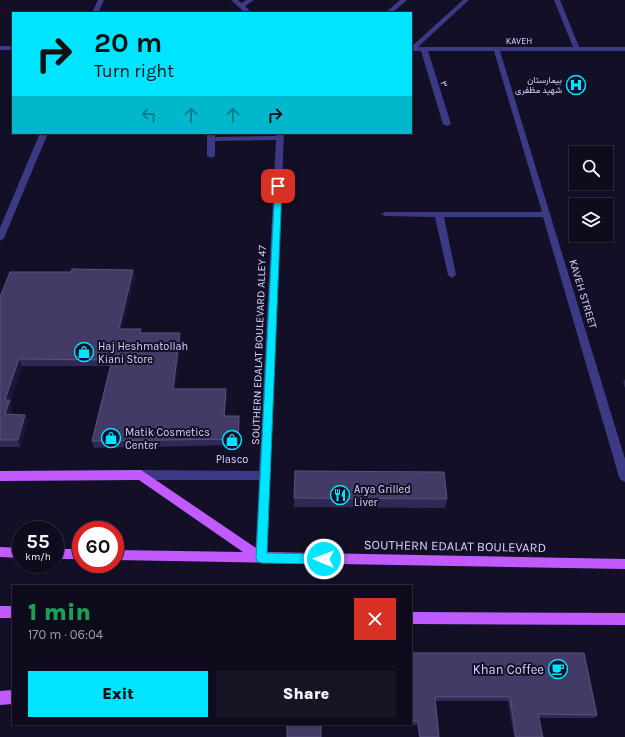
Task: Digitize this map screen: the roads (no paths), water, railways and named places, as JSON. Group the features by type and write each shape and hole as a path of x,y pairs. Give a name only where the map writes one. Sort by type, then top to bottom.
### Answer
{"main road":[{"path":"0,476 141,475 261,558"},
{"path":"0,552 12,553"},
{"name":"SOUTHERN EDALAT BOULEVARD","path":"124,555 625,564"},
{"path":"0,612 12,612"},
{"path":"412,618 625,619"},
{"path":"0,698 12,697"}],"street":[{"path":"95,12 101,0"},
{"path":"234,0 248,12"},
{"path":"241,6 251,0"},
{"path":"389,12 404,0"},
{"path":"412,49 466,0"},
{"path":"557,0 577,49"},
{"path":"1,49 12,48"},
{"name":"KAVEH","path":"412,49 625,49"},
{"name":"۳","path":"424,49 447,124"},
{"name":"KAVEH STREET","path":"496,50 625,477"},
{"path":"0,238 44,134"},
{"path":"211,156 211,136 280,136"},
{"name":"SOUTHERN EDALAT BOULEVARD ALLEY 47","path":"261,558 266,476 280,136"},
{"path":"385,214 546,215"},
{"path":"439,214 452,274"},
{"path":"141,475 266,476"}],"place":[{"name":"بیمارستان شهید مظفری","path":"576,85"},
{"name":"Haj Heshmatollah Kiani Store","path":"84,352"},
{"name":"Matik Cosmetics Center","path":"111,438"},
{"name":"Plasco","path":"232,440"},
{"name":"Arya Grilled Liver","path":"340,495"},
{"name":"Khan Coffee","path":"558,669"}]}
